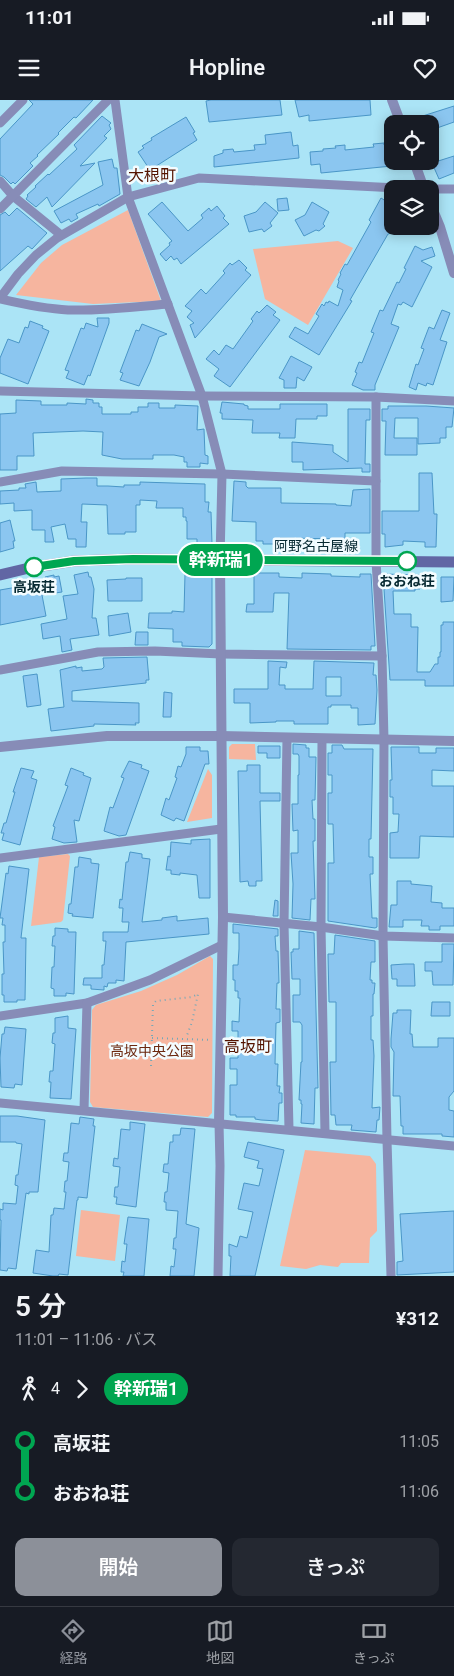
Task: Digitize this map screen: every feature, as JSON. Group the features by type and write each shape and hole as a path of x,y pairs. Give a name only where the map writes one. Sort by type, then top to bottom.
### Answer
{"main road":[{"name":"阿野名古屋線","path":"0,575 74,561 454,562"}],"street":[{"path":"0,123 23,100"},
{"path":"0,210 108,100"},
{"path":"115,100 128,197 202,396 222,474 220,736 223,917 218,1276"},
{"path":"392,100 398,115"},
{"path":"168,304 112,309 67,310 32,306 0,299 18,274 36,255 62,235 128,197 199,178 384,187"},
{"path":"0,181 13,196 62,235"},
{"path":"439,189 454,189"},
{"path":"439,225 454,273"},
{"path":"0,392 376,397 454,401"},
{"path":"376,397 376,561 382,656 384,740 383,936 386,1140 391,1276"},
{"path":"0,482 62,471 222,474 376,481"},
{"path":"0,670 98,652 155,651 221,654 382,656"},
{"path":"0,747 107,736 220,736 454,741"},
{"path":"286,738 284,924 289,1129"},
{"path":"322,739 321,928 325,1133"},
{"path":"0,858 221,829"},
{"path":"223,917 383,936 454,938"},
{"path":"0,1016 87,1003 150,980 222,945"},
{"path":"84,1110 87,1003"},
{"path":"0,1103 454,1146"}],"path":[{"path":"151,1066 154,1004 156,1001 192,997 198,994 192,1022 186,1038"},
{"path":"152,1038 214,1040"}],"green space":[{"path":"128,210 161,301 93,304 16,295 41,263 62,245"},
{"path":"338,241 353,248 308,325 265,299 253,249"},
{"path":"232,744 255,744 256,760 229,759 229,747"},
{"path":"208,769 212,775 212,818 187,822"},
{"path":"68,854 70,856 63,920 61,922 31,926 39,857"},
{"name":"高坂中央公園","path":"210,956 213,959 212,1113 208,1117 93,1107 90,1102 92,1010 96,1005 141,991 177,975"},
{"path":"305,1150 370,1156 376,1164 377,1231 370,1238 369,1263 341,1263 338,1267 320,1265 306,1269 280,1266"},
{"path":"81,1210 120,1215 115,1261 76,1256"}],"building":[{"path":"29,100 93,100 37,155 30,163 33,166 15,184 13,182 11,184 0,175 0,139 33,104"},
{"path":"280,100 282,115 209,122 206,101"},
{"path":"295,100 370,100 371,115 309,121 309,115 299,117"},
{"path":"454,106 454,122 439,127 439,115 426,115"},
{"path":"102,116 111,123 109,125 111,129 104,136 107,138 80,166 95,163 52,207 47,197 36,207 26,199 35,186 77,149 74,145"},
{"path":"186,117 195,132 193,133 197,140 150,170 138,152 144,148 142,146 152,140 151,138"},
{"path":"291,132 293,146 298,145 299,158 214,167 214,156 223,153 223,150 233,149 234,152 255,150 254,145 266,144 265,135"},
{"path":"384,143 384,167 321,173 320,164 311,165 310,152 323,151 323,149 345,145 345,150 374,147 373,144"},
{"path":"454,156 454,173 439,179 435,170 439,170 439,161"},
{"path":"112,159 114,168 117,168 120,194 99,206 98,204 76,214 78,218 71,222 69,219 61,223 54,211 103,185 98,162"},
{"path":"287,198 289,210 278,211 277,199"},
{"path":"381,198 384,200 384,235 387,235 350,300 352,301 319,355 289,337 295,327 308,334 319,316 316,314 322,304 324,306 329,301 338,306 343,290 337,287 340,273 345,264 347,265 371,222 369,220"},
{"path":"162,202 188,231 203,218 201,215 209,208 211,211 217,206 225,216 223,218 229,224 181,264 177,258 174,260 171,256 166,261 160,254 172,241 148,214"},
{"path":"265,202 278,213 270,223 272,226 264,232 262,229 249,232 244,216 256,212"},
{"path":"312,202 329,212 323,224 325,226 319,231 316,230 304,236 295,220 305,215"},
{"path":"17,208 47,233 32,249 28,246 0,271 0,215 5,212 9,216"},
{"path":"415,246 423,250 432,247 435,256 421,261 432,267 412,307 403,302 401,305 398,304 391,324 399,327 375,385 375,390 363,390 352,385 357,373 355,372 359,362 362,363 374,333 371,332 380,310 383,311 397,282 399,283"},
{"path":"239,260 247,268 245,270 251,275 195,338 190,325 194,323 187,317 192,311 185,306 201,289 206,294 225,273 223,271 230,263 232,265"},
{"path":"267,305 276,312 273,315 280,320 230,387 214,376 219,369 206,359 214,350 219,355 226,345 233,349 253,321 251,319 257,311 259,313"},
{"path":"442,310 450,313 440,340 447,342 433,385 427,383 426,386 418,383 416,390 409,387 416,364 418,365 424,349 421,348 429,327 434,329"},
{"path":"97,318 109,318 109,323 90,376 88,375 84,385 66,378 69,371 65,370 81,328 84,329 86,323 98,327"},
{"path":"30,321 43,326 42,328 49,331 28,384 0,373 0,358 8,339 19,343 25,327 28,328"},
{"path":"142,324 167,334 159,337 139,386 120,380 123,373 120,372 136,330 139,331"},
{"path":"291,356 312,367 304,381 297,377 296,388 284,388 284,380 279,378"},
{"path":"86,399 93,400 93,403 99,403 99,407 102,407 102,414 131,414 131,412 138,412 138,407 148,407 148,403 159,403 159,408 175,408 175,405 198,406 197,430 204,429 205,455 208,456 208,464 200,463 200,467 187,467 184,457 174,455 153,455 153,459 122,459 102,455 103,432 83,431 33,433 34,456 17,456 17,470 0,470 0,414 16,413 16,400 41,401 41,405 67,405 67,403 86,404"},
{"path":"222,402 244,404 248,406 248,409 280,409 280,404 327,404 327,416 317,416 317,419 296,419 295,438 279,438 280,433 252,433 253,420 222,419 222,413 220,413"},
{"path":"388,406 454,408 452,427 446,427 446,438 440,438 440,443 418,444 418,418 395,418 394,438 417,438 417,455 385,455 386,421 382,421 382,409 388,409"},
{"path":"348,409 370,409 370,420 366,420 365,464 370,464 370,472 362,472 362,468 303,470 303,462 292,462 292,442 333,445 333,452 348,462"},
{"path":"419,473 432,473 434,514 437,514 436,547 425,547 425,542 403,541 403,545 385,547 385,534 382,534 382,511 419,511"},
{"path":"97,478 97,486 124,487 124,485 140,485 140,482 205,484 205,502 209,502 208,512 211,512 212,544 210,546 197,546 197,539 187,539 187,521 186,517 183,517 183,508 156,508 157,501 140,500 140,505 136,505 136,532 125,532 125,534 108,534 107,505 82,504 81,522 87,522 86,547 76,547 76,539 68,539 65,524 51,527 54,542 45,542 45,530 32,530 32,510 14,511 14,503 0,504 0,491 19,490 19,488 26,488 25,484 36,482 37,492 61,491 61,479"},
{"path":"234,481 246,482 248,488 281,488 281,503 351,506 353,490 370,489 370,533 345,533 345,539 280,538 280,544 263,544 263,541 256,541 256,522 232,521"},
{"path":"10,520 15,541 13,541 14,548 0,552 0,523"},
{"path":"88,572 94,589 92,618 96,618 99,635 70,639 72,650 62,652 60,636 43,639 41,624 67,619 63,596 78,594 74,575"},
{"path":"254,573 279,573 279,577 302,578 302,573 360,577 360,574 371,574 375,646 371,646 371,650 287,649 289,593 274,593 273,612 246,612 247,604 254,604"},
{"path":"185,574 212,574 212,644 209,647 182,646 182,642 173,642 173,629 148,628 149,613 184,612"},
{"path":"383,574 420,575 420,589 415,589 415,591 393,591 394,614 411,614 411,627 418,627 417,672 430,672 435,664 438,664 438,657 440,657 441,652 441,625 443,625 443,622 454,622 454,686 425,686 425,680 390,680"},
{"path":"54,575 54,577 59,576 62,592 42,595 46,616 0,625 0,590 46,580 45,577"},
{"path":"441,577 454,577 453,601 441,602"},
{"path":"142,578 142,601 108,601 107,580"},
{"path":"128,613 131,632 109,636 108,616"},
{"path":"136,632 148,632 148,645 135,645"},
{"path":"147,657 149,680 146,680 146,683 72,691 72,701 139,703 139,723 135,723 136,725 94,724 94,726 51,731 48,709 64,707 60,670 76,666 76,668 82,667 82,671 102,669 104,667 103,658"},
{"path":"268,661 287,662 286,668 280,667 279,685 285,685 285,689 313,689 314,661 374,663 373,675 376,675 377,690 375,724 358,725 358,708 351,708 351,705 331,705 331,707 328,707 328,724 294,724 294,721 250,723 250,703 234,703 234,689 268,689","holes":["326,677 341,677 341,696 326,696"]},
{"path":"37,674 41,705 27,707 23,676"},
{"path":"164,692 172,693 171,717 163,717"},
{"path":"293,744 306,745 306,748 309,748 309,757 316,757 315,800 312,800 313,819 315,819 315,841 313,841 315,899 311,899 310,920 292,918 293,884 291,853 298,853 298,830 293,831 292,804 298,804 299,775 299,756 298,754 293,754"},
{"path":"332,745 342,745 344,749 373,749 369,857 373,857 373,874 370,874 372,918 377,918 377,927 375,928 328,921 328,863 334,863 333,824 328,824 328,793 332,793 332,775 328,775 328,753 332,753"},
{"path":"258,746 280,746 280,758 267,758 267,753 258,753"},
{"path":"186,747 200,747 200,751 208,751 209,764 205,764 184,821 176,818 174,821 161,815 166,798 169,800 177,778 175,777 178,766 181,767 186,754"},
{"path":"391,747 419,747 419,753 436,753 436,748 454,748 454,771 432,770 432,786 454,786 454,837 420,836 419,858 390,858 390,833 398,832 399,814 393,814 393,797 390,797 390,780 392,780"},
{"path":"129,761 142,765 141,768 149,771 126,835 119,836 104,831 110,807 113,808 124,778 121,777"},
{"path":"247,765 260,765 260,793 280,793 280,801 260,801 262,881 256,881 256,886 249,886 248,881 240,882 238,771 247,771"},
{"path":"21,768 34,771 31,778 37,780 20,845 2,840 4,833 1,833 4,823 6,823"},
{"path":"71,768 91,778 79,821 74,820 77,842 64,843 52,839 55,827 53,826 68,786 65,785"},
{"path":"210,839 210,898 199,898 197,875 171,874 171,870 166,870 168,856 170,857 171,842 191,844 191,840"},
{"path":"130,852 142,854 142,858 150,859 142,922 177,916 177,921 208,918 209,934 126,942 124,981 116,980 116,983 108,983 107,987 104,986 104,990 91,989 91,985 83,985 84,978 102,978 106,941 103,941 103,932 128,932 129,922 122,922 123,908 119,908 120,899 122,900 126,862 128,862"},
{"path":"79,857 91,859 91,863 99,864 93,918 72,916 73,914 68,913 69,904 71,904 75,867 78,867"},
{"path":"9,866 29,869 21,938 26,938 25,1000 17,1000 17,1002 4,1002 4,995 2,995 5,925 2,925 3,918 0,918 6,873 8,874"},
{"path":"397,881 411,881 411,884 432,886 431,902 442,903 442,908 454,908 454,926 440,926 440,930 429,930 429,926 421,926 422,920 403,920 403,927 389,927 391,905 397,905"},
{"path":"275,900 278,901 278,916 273,916"},
{"path":"233,924 278,929 278,936 275,936 276,951 278,951 279,983 277,983 276,1009 280,1009 280,1022 276,1023 275,1064 278,1064 277,1086 280,1086 279,1093 282,1093 282,1103 279,1103 278,1121 230,1115 230,1085 237,1085 237,1069 230,1069 230,1058 238,1058 238,1031 232,1031 232,1021 239,1022 240,998 238,998 238,991 235,991 235,980 233,980 233,965 238,965 239,933 233,933"},
{"path":"55,928 76,932 74,994 66,993 66,996 54,996 54,989 51,988 55,946 52,946"},
{"path":"299,931 314,933 318,1088 315,1088 314,1124 301,1123 302,1104 301,1100 299,1100 302,1025 300,1022 293,1022 293,995 300,995 300,979 292,979 291,952 293,952 293,949 299,949"},
{"path":"335,935 375,941 375,962 371,962 370,980 372,980 372,983 375,983 373,1016 371,1016 371,1040 373,1040 374,1056 372,1108 380,1107 376,1132 351,1130 352,1125 336,1125 335,1115 331,1115 330,1062 336,1062 336,1002 329,1002 328,954 334,954"},
{"path":"442,944 454,944 453,985 433,985 432,971 425,971 425,962 442,962"},
{"path":"414,964 415,986 397,986 397,979 392,979 391,965"},
{"path":"432,1002 450,1002 450,1016 431,1016"},
{"path":"397,1010 411,1010 410,1034 412,1034 413,1047 438,1047 438,1038 454,1038 454,1091 449,1097 449,1110 454,1111 454,1137 442,1136 442,1134 403,1134 400,1096 393,1096 394,1052 391,1047 391,1039 393,1013 397,1013"},
{"path":"68,1016 68,1028 76,1029 71,1099 50,1098 51,1082 49,1082 50,1071 53,1071 55,1044 52,1043 53,1033 55,1033 55,1018"},
{"path":"5,1027 26,1029 22,1085 15,1084 14,1088 1,1087 0,1058 2,1034 4,1034"},
{"path":"0,1116 17,1116 45,1120 38,1192 26,1193 16,1269 8,1268 7,1271 0,1270 0,1209 3,1210 3,1203 16,1204 18,1186 15,1185 16,1175 18,1175 22,1144 0,1142"},
{"path":"80,1117 94,1119 93,1126 95,1126 87,1198 78,1197 77,1200 68,1275 59,1274 58,1276 53,1276 33,1273 36,1250 49,1252 51,1215 53,1215 54,1208 64,1209 65,1181 67,1181 69,1162 63,1161 64,1153 68,1153 71,1123 79,1124"},
{"path":"130,1122 145,1124 136,1207 116,1204 117,1197 114,1197 115,1187 118,1187 120,1167 113,1166 114,1158 118,1159 121,1129 130,1130"},
{"path":"181,1128 195,1129 186,1224 199,1228 194,1276 170,1276 171,1266 174,1267 176,1249 173,1249 174,1238 176,1238 178,1211 166,1210 166,1202 164,1202 169,1173 163,1172 164,1164 168,1164 170,1142 173,1142 173,1135 180,1135"},
{"path":"248,1142 284,1150 255,1276 230,1276 231,1256 229,1256 229,1244 237,1247 240,1236 247,1238 253,1212 238,1209 244,1183 259,1186 263,1169 257,1168 259,1161 244,1157"},
{"path":"454,1211 454,1272 397,1275 397,1262 403,1261 400,1214"},
{"path":"128,1217 149,1219 144,1276 123,1276 124,1272 121,1272 122,1261 125,1262 127,1244 124,1244"}],"bus line":[{"name":"幹新瑞1","path":"34,567 74,561 133,559 407,561"}],"place":[{"name":"おおね荘","path":"407,561"},
{"name":"高坂荘","path":"34,567"}],"district":[{"name":"大根町","path":"152,175"},
{"name":"高坂町","path":"248,1046"}]}
